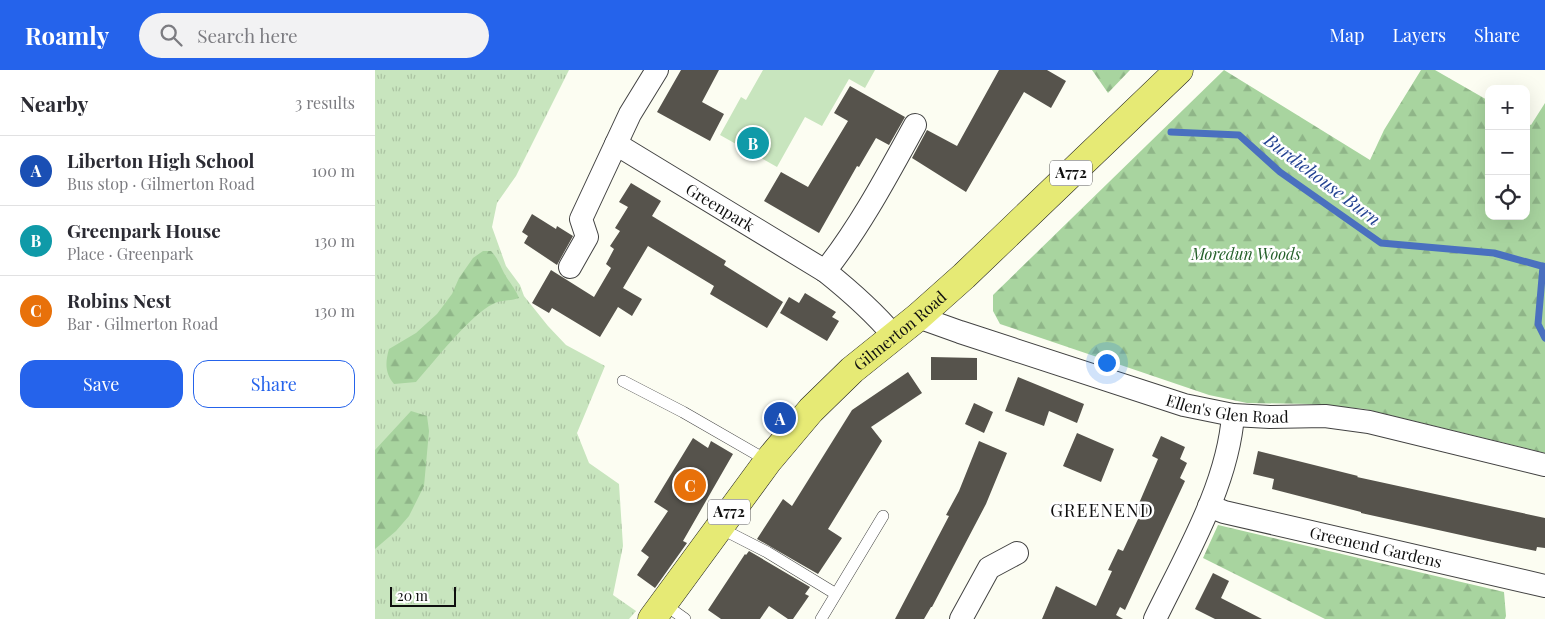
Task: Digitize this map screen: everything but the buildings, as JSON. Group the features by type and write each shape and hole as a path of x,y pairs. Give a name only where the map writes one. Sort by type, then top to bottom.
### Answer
{"main road":[{"name":"Gilmerton Road","path":"667,614 718,527 768,461 811,410 852,370 918,317 971,269 1179,70"}],"street":[{"path":"570,267 587,237 581,219 630,114 657,70"},
{"path":"825,271 837,256 887,175 915,125"},
{"name":"Greenpark","path":"617,144 825,271 851,291 877,316 893,336"},
{"name":"Ellen's Glen Road","path":"918,317 969,336 1184,405 1233,415 1271,417 1325,416 1369,422 1545,465"},
{"path":"1155,619 1209,506 1228,452 1233,415"},
{"name":"Greenend Gardens","path":"1209,506 1224,512 1545,586"},
{"path":"961,619 989,568 1017,553"}],"lane":[{"path":"623,381 683,412 768,461"},
{"path":"821,619 883,516"},
{"path":"718,527 767,552 836,594"}],"green space":[{"path":"375,70 569,70 516,176 497,203 492,227 506,266 520,285 524,296 548,326 566,345 605,366 577,433 589,463 619,484 623,546 613,595 636,611 629,619 375,619"},
{"path":"763,70 875,70 865,88 849,79 822,126 805,117 777,167 720,135 741,97 746,100"},
{"path":"1092,70 1130,70 1108,93"},
{"name":"Moredun Woods","path":"1224,70 1370,160 1384,130 1421,70 1435,70 1485,99 1485,220 1530,220 1530,125 1545,103 1545,453 1365,409 1310,404 1247,403 1209,395 1000,324 993,311 993,295"},
{"path":"483,251 491,251 493,253 519,298 496,303 484,309 463,328 416,382 394,384 387,368 389,349 416,333 437,314 452,294 459,278 473,258"},
{"path":"411,411 427,416 429,431 424,486 409,516 396,531 375,549 375,450"},
{"path":"1218,525 1504,592 1506,616 1505,619 1325,619 1203,558"}],"waterway":[{"name":"Burdiehouse Burn","path":"1171,132 1239,135 1280,172 1381,243 1494,253 1545,267"},
{"path":"1543,266 1538,324 1545,338"}],"place":[{"name":"Greenpark House","path":"753,143"},
{"name":"Liberton High School","path":"780,418"},
{"name":"Robins Nest","path":"690,485"}],"district":[{"name":"GREENEND","path":"1102,511"}]}
